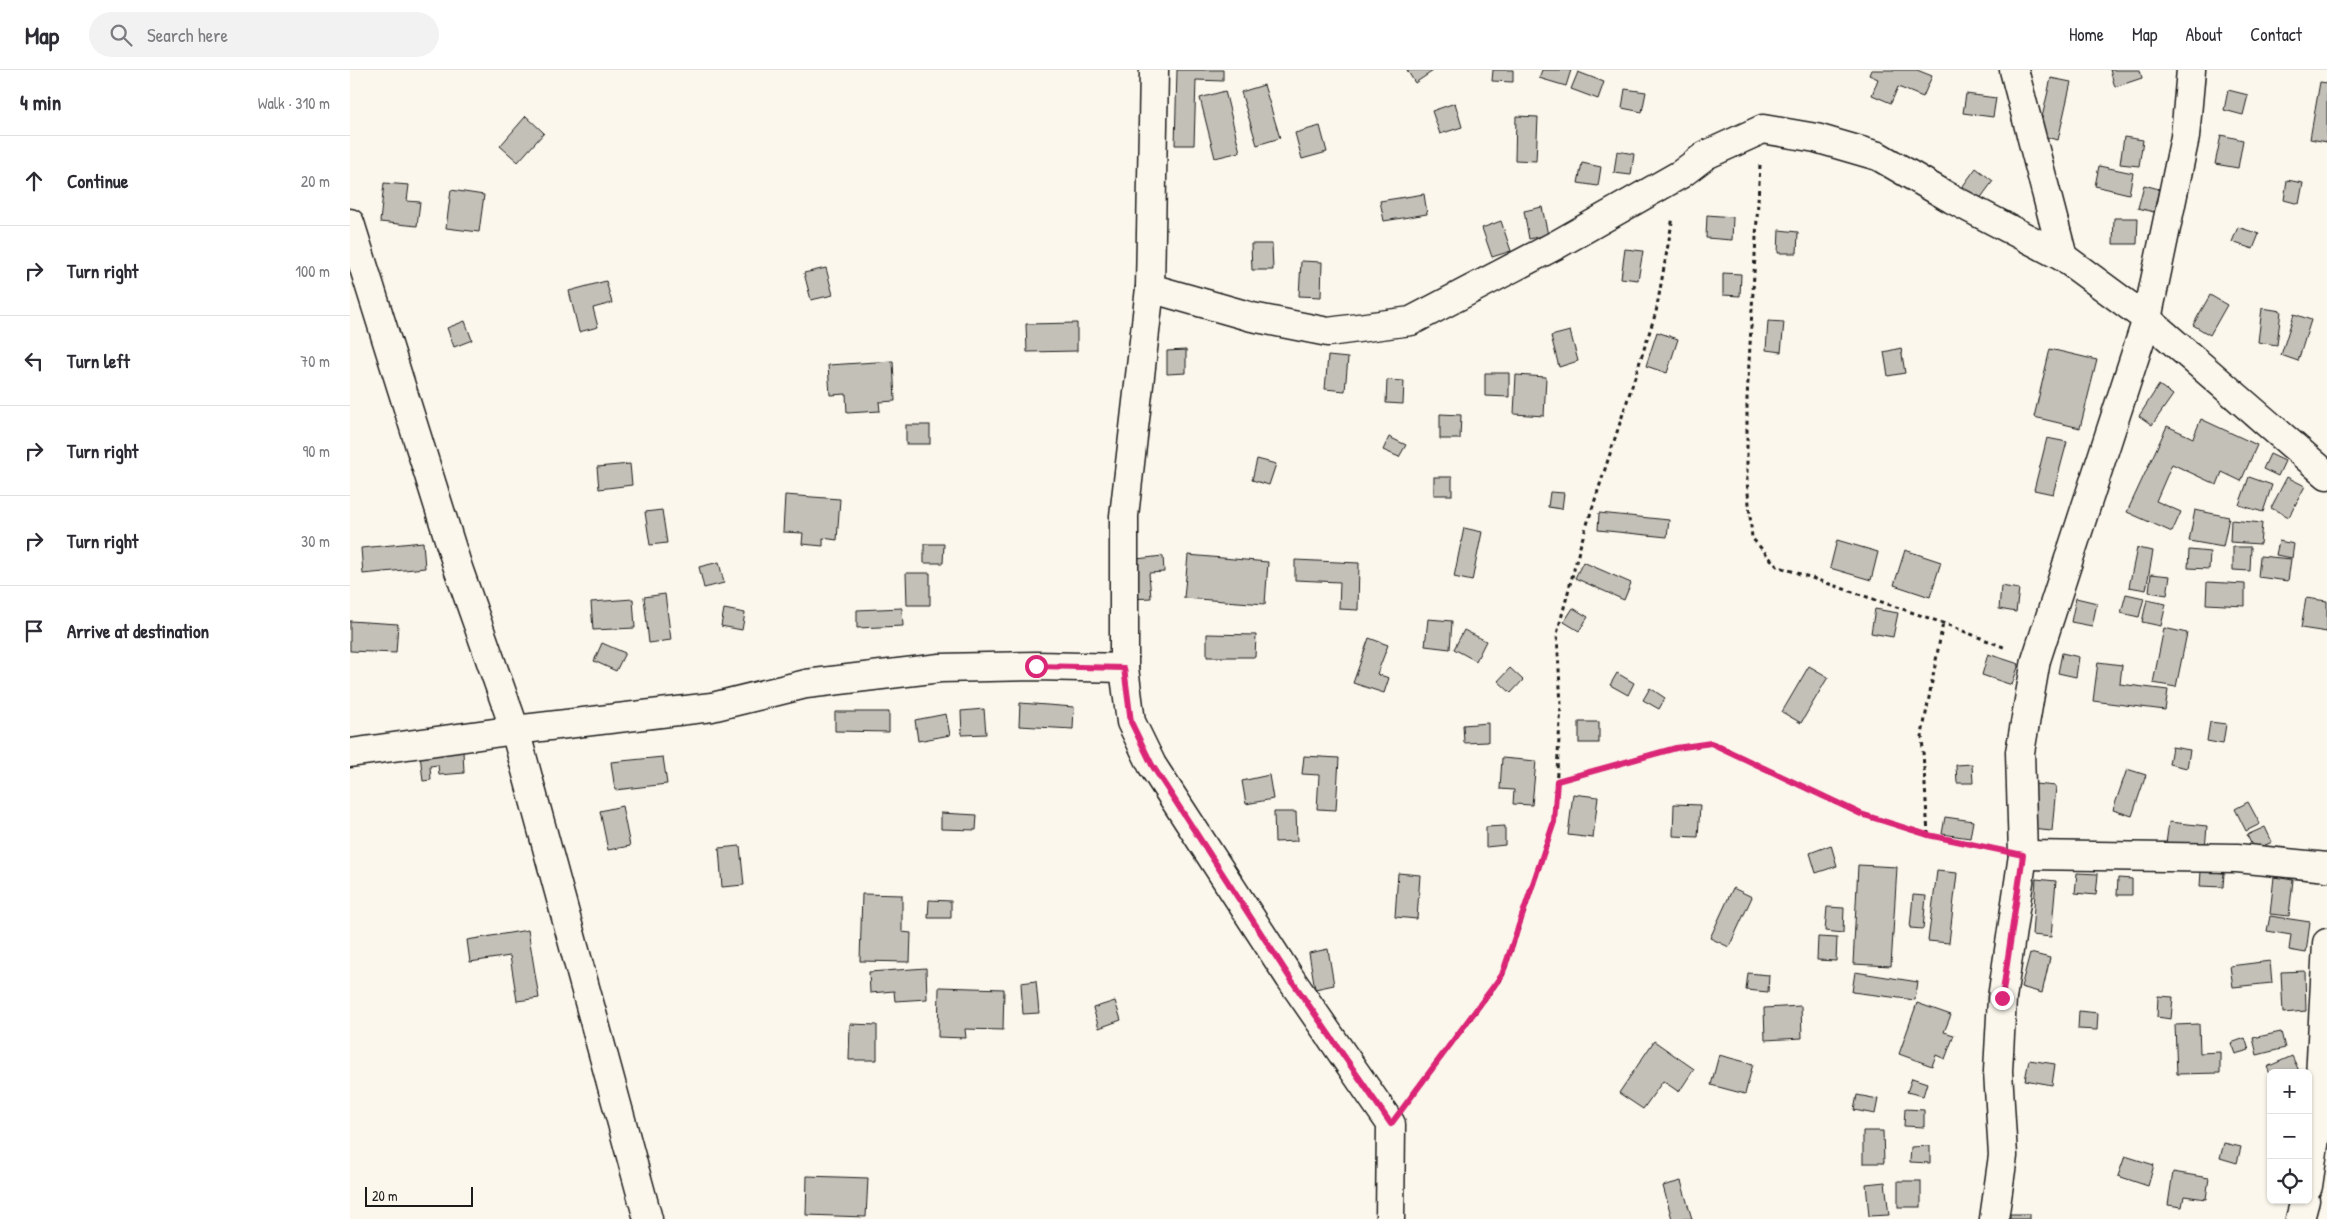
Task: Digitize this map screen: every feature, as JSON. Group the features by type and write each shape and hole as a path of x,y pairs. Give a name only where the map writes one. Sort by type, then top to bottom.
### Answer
{"street":[{"path":"1154,70 1150,288 1124,516 1124,668 1131,722 1152,765 1290,978 1391,1124 1390,1219"},
{"path":"2014,70 2063,257"},
{"path":"1994,1219 2003,1156 1998,1071 2002,998 2023,855 2020,752 2036,660 2147,319 2185,137 2191,70"},
{"path":"1150,288 1252,317 1328,332 1411,321 1503,275 1681,174 1706,155 1762,130 1816,138 1878,156 1952,199 2063,257 2147,319 2327,475"},
{"path":"350,223 458,568 515,730 648,1219"},
{"path":"350,753 515,730 712,707 806,684 940,668 1036,666 1124,668"},
{"path":"2023,855 2237,858 2327,867"},
{"path":"2312,1159 2318,1117 2327,943"},
{"path":"2300,1219 2304,1204"}],"path":[{"path":"1762,130 1747,399 1747,481 1752,538 1777,566 1943,623 2036,660"},
{"path":"1391,1124 1502,975 1554,822 1561,705 1557,634 1581,543 1656,312 1681,174"},
{"path":"1928,835 1922,735 1943,623"},
{"path":"1557,781 1676,748 1711,743 1861,814 1928,835 2023,855"}],"building":[{"path":"1177,70 1223,70 1223,81 1196,80 1194,145 1175,145"},
{"path":"1407,70 1432,70 1433,71 1415,83"},
{"path":"1493,70 1513,70 1513,82 1492,81"},
{"path":"1542,70 1571,70 1566,86 1539,78"},
{"path":"1871,70 1917,70 1932,76 1923,97 1898,87 1891,103 1872,95 1878,79 1869,75"},
{"path":"2110,70 2140,70 2142,78 2115,87"},
{"path":"1578,72 1604,82 1598,99 1571,89"},
{"path":"2051,78 2071,82 2058,140 2038,135"},
{"path":"2320,82 2327,83 2327,142 2310,139"},
{"path":"1264,85 1280,138 1257,145 1241,92"},
{"path":"1625,89 1646,92 1642,112 1622,108"},
{"path":"2228,90 2248,95 2243,115 2224,110"},
{"path":"1225,91 1240,152 1215,158 1200,98"},
{"path":"1966,94 1996,98 1993,117 1963,113"},
{"path":"1455,103 1462,127 1440,134 1432,111"},
{"path":"526,116 544,133 518,162 500,146"},
{"path":"1516,116 1538,117 1536,161 1515,160"},
{"path":"1320,126 1327,152 1302,159 1295,133"},
{"path":"2221,135 2243,140 2238,168 2215,164"},
{"path":"2124,137 2143,140 2139,166 2120,164"},
{"path":"1617,151 1634,154 1631,175 1614,173"},
{"path":"1582,163 1601,167 1598,186 1578,183"},
{"path":"2099,166 2133,173 2129,194 2095,186"},
{"path":"1976,168 1993,181 1977,203 1960,190"},
{"path":"2287,180 2303,183 2299,204 2284,200"},
{"path":"384,183 409,185 407,201 420,202 417,226 380,222"},
{"path":"2144,185 2159,189 2154,212 2138,208"},
{"path":"451,190 484,195 479,232 446,228"},
{"path":"1424,194 1427,214 1384,221 1380,201"},
{"path":"1542,207 1548,235 1529,239 1524,211"},
{"path":"1707,215 1733,217 1732,240 1706,238"},
{"path":"2114,218 2138,218 2137,244 2113,244"},
{"path":"1501,221 1511,251 1492,257 1482,228"},
{"path":"2238,227 2259,234 2253,249 2232,242"},
{"path":"1779,230 1798,232 1797,253 1778,253"},
{"path":"1251,244 1272,244 1273,270 1252,270"},
{"path":"1625,249 1643,251 1638,280 1621,278"},
{"path":"1301,261 1322,262 1321,297 1299,296"},
{"path":"826,268 833,295 811,300 804,273"},
{"path":"1723,273 1741,274 1740,296 1723,295"},
{"path":"606,281 612,303 593,308 598,327 579,332 569,291"},
{"path":"2210,295 2227,305 2210,335 2193,325"},
{"path":"2262,308 2281,311 2277,345 2258,342"},
{"path":"2294,314 2311,320 2298,361 2281,355"},
{"path":"465,321 472,340 454,347 447,328"},
{"path":"1768,321 1784,322 1781,352 1766,350"},
{"path":"1077,323 1077,351 1027,352 1026,324"},
{"path":"1570,331 1578,361 1559,367 1551,336"},
{"path":"1657,332 1678,339 1667,373 1646,366"},
{"path":"1901,348 1905,373 1888,376 1884,352"},
{"path":"2050,349 2097,360 2080,428 2034,417"},
{"path":"1186,350 1186,373 1167,374 1167,351"},
{"path":"1328,356 1348,358 1345,391 1325,389"},
{"path":"893,361 895,401 879,402 880,411 847,413 846,394 830,395 828,365"},
{"path":"1485,373 1509,373 1509,397 1485,396"},
{"path":"1516,375 1546,377 1544,416 1514,414"},
{"path":"1387,380 1404,381 1403,404 1386,403"},
{"path":"2159,385 2173,395 2152,425 2139,416"},
{"path":"1440,414 1461,415 1460,439 1440,439"},
{"path":"2201,419 2257,445 2241,481 2222,472 2217,485 2172,464 2156,501 2181,512 2172,532 2127,512 2167,426 2193,438"},
{"path":"906,425 930,425 930,444 906,444"},
{"path":"1389,437 1406,445 1399,457 1383,450"},
{"path":"2047,438 2067,442 2053,494 2034,490"},
{"path":"2270,454 2285,461 2278,476 2263,469"},
{"path":"1257,459 1276,464 1269,485 1252,480"},
{"path":"630,464 632,485 599,489 597,467"},
{"path":"1434,477 1452,477 1452,495 1434,495"},
{"path":"2249,477 2272,485 2263,512 2239,505"},
{"path":"2287,477 2305,486 2289,517 2271,508"},
{"path":"1550,492 1564,493 1562,509 1548,507"},
{"path":"785,495 840,499 837,540 823,538 823,546 802,544 803,533 783,532"},
{"path":"662,510 667,543 650,545 645,512"},
{"path":"2195,510 2229,517 2223,547 2189,541"},
{"path":"1599,513 1669,520 1667,537 1598,530"},
{"path":"2231,520 2262,523 2260,544 2230,542"},
{"path":"1464,528 1482,532 1472,581 1454,577"},
{"path":"1837,540 1878,552 1871,580 1830,568"},
{"path":"2279,541 2294,544 2292,558 2276,555"},
{"path":"423,542 425,568 363,574 361,548"},
{"path":"924,544 944,544 943,563 924,563"},
{"path":"2233,547 2251,547 2250,571 2233,570"},
{"path":"2137,548 2153,551 2146,590 2129,587"},
{"path":"1905,550 1941,562 1930,597 1894,585"},
{"path":"2189,550 2210,552 2209,569 2188,568"},
{"path":"1188,555 1268,562 1265,604 1184,598"},
{"path":"1163,556 1164,572 1149,573 1151,598 1131,599 1127,560"},
{"path":"2260,556 2291,559 2288,581 2258,577"},
{"path":"1295,560 1359,563 1358,610 1339,609 1340,582 1295,580"},
{"path":"719,562 724,583 704,588 699,567"},
{"path":"1583,562 1631,583 1624,600 1575,578"},
{"path":"906,573 930,573 930,605 907,605"},
{"path":"2151,574 2170,576 2167,595 2149,592"},
{"path":"2207,582 2245,584 2245,606 2206,604"},
{"path":"2001,586 2019,589 2016,612 1999,609"},
{"path":"665,594 671,640 649,643 644,597"},
{"path":"2126,594 2144,598 2139,617 2121,613"},
{"path":"2076,598 2097,603 2092,626 2071,622"},
{"path":"2306,598 2327,601 2327,632 2301,628"},
{"path":"633,599 635,628 593,630 591,602"},
{"path":"2147,600 2166,604 2161,626 2142,622"},
{"path":"902,608 903,626 857,628 857,610"},
{"path":"1573,608 1588,617 1579,631 1564,622"},
{"path":"724,609 745,613 742,630 721,626"},
{"path":"1875,609 1898,613 1893,637 1871,633"},
{"path":"1428,619 1452,621 1450,649 1425,646"},
{"path":"350,621 398,624 396,653 350,651"},
{"path":"2164,628 2187,633 2176,687 2153,683"},
{"path":"1464,630 1486,641 1476,661 1454,649"},
{"path":"1207,634 1256,635 1255,657 1207,657"},
{"path":"1369,638 1388,645 1377,674 1389,678 1384,693 1353,683"},
{"path":"602,643 625,653 616,671 594,661"},
{"path":"2062,653 2079,657 2076,677 2058,673"},
{"path":"1988,654 2019,664 2012,685 1982,675"},
{"path":"2098,662 2122,665 2120,684 2168,690 2165,710 2093,701"},
{"path":"1809,666 1828,677 1801,723 1782,712"},
{"path":"1510,668 1523,680 1511,693 1498,681"},
{"path":"1617,673 1634,683 1628,695 1610,685"},
{"path":"1650,688 1665,698 1659,709 1643,700"},
{"path":"1020,703 1074,707 1073,729 1019,726"},
{"path":"984,709 986,734 962,735 961,711"},
{"path":"835,712 889,712 889,732 835,731"},
{"path":"946,714 950,735 918,741 915,720"},
{"path":"1579,722 1599,722 1599,743 1579,743"},
{"path":"2210,722 2226,724 2223,744 2207,741"},
{"path":"1488,723 1488,742 1464,743 1463,725"},
{"path":"2172,747 2190,750 2187,768 2169,764"},
{"path":"463,751 464,773 439,775 438,765 430,766 431,780 423,781 420,754"},
{"path":"1304,756 1339,758 1336,810 1317,809 1319,775 1302,774"},
{"path":"663,757 667,784 615,790 611,762"},
{"path":"1502,758 1536,761 1532,805 1513,804 1514,790 1500,789"},
{"path":"1972,764 1973,783 1957,783 1956,765"},
{"path":"2127,769 2146,775 2132,816 2113,810"},
{"path":"1269,775 1273,799 1246,804 1242,781"},
{"path":"2035,784 2056,786 2052,831 2031,829"},
{"path":"1573,794 1598,797 1593,838 1568,835"},
{"path":"2248,802 2260,824 2246,831 2235,809"},
{"path":"1674,804 1700,805 1698,837 1673,836"},
{"path":"622,806 630,846 608,850 600,811"},
{"path":"1274,812 1296,812 1297,841 1275,842"},
{"path":"941,813 977,815 976,830 941,829"},
{"path":"1945,817 1973,821 1970,838 1942,834"},
{"path":"2169,822 2207,826 2205,849 2166,844"},
{"path":"1505,826 1505,845 1486,847 1486,827"},
{"path":"2265,827 2272,842 2254,850 2247,835"},
{"path":"1831,845 1837,866 1816,873 1810,853"},
{"path":"740,846 744,885 722,887 719,848"},
{"path":"1858,865 1897,867 1891,966 1853,964"},
{"path":"1937,871 1957,873 1949,943 1928,941"},
{"path":"2201,871 2224,873 2223,887 2200,886"},
{"path":"1398,873 1420,875 1417,919 1395,917"},
{"path":"2077,873 2098,874 2096,895 2075,893"},
{"path":"2274,877 2293,880 2289,916 2270,914"},
{"path":"2118,878 2132,879 2132,895 2117,895"},
{"path":"2036,879 2056,881 2051,937 2032,935"},
{"path":"1733,888 1752,897 1729,947 1710,938"},
{"path":"862,894 902,895 902,932 911,933 910,962 860,961"},
{"path":"1913,895 1926,896 1923,929 1910,928"},
{"path":"929,900 951,901 951,918 928,918"},
{"path":"1827,907 1844,908 1843,933 1825,931"},
{"path":"2270,916 2310,922 2306,953 2289,950 2291,935 2267,931"},
{"path":"528,930 539,998 517,1001 510,956 470,962 467,940"},
{"path":"1818,937 1837,938 1836,961 1817,960"},
{"path":"1328,949 1334,985 1315,989 1309,953"},
{"path":"2030,953 2050,958 2042,993 2021,987"},
{"path":"2270,961 2272,983 2233,987 2230,966"},
{"path":"926,968 927,999 895,1001 894,991 870,993 869,972"},
{"path":"2305,971 2306,1011 2283,1013 2281,972"},
{"path":"1855,972 1918,982 1915,1000 1852,992"},
{"path":"1748,973 1769,975 1768,992 1746,990"},
{"path":"1036,981 1039,1013 1023,1014 1021,983"},
{"path":"939,987 1004,989 1003,1030 965,1029 966,1038 938,1037"},
{"path":"2158,996 2173,997 2171,1019 2157,1017"},
{"path":"1115,1001 1121,1020 1099,1028 1093,1008"},
{"path":"1917,1003 1951,1015 1944,1032 1954,1035 1945,1059 1936,1055 1932,1066 1899,1054"},
{"path":"1801,1006 1802,1038 1765,1040 1764,1008"},
{"path":"2079,1011 2098,1013 2097,1030 2078,1029"},
{"path":"850,1024 877,1025 877,1060 849,1060"},
{"path":"2199,1024 2200,1053 2220,1052 2220,1073 2177,1074 2175,1025"},
{"path":"2281,1032 2285,1048 2257,1055 2253,1038"},
{"path":"2245,1038 2249,1050 2235,1054 2231,1043"},
{"path":"1654,1041 1694,1069 1679,1092 1663,1081 1643,1109 1619,1093"},
{"path":"1719,1055 1753,1064 1745,1094 1711,1085"},
{"path":"2292,1056 2298,1069 2268,1069 2267,1067"},
{"path":"2029,1060 2055,1064 2052,1085 2025,1080"},
{"path":"1912,1078 1927,1083 1923,1096 1907,1092"},
{"path":"1857,1095 1878,1099 1875,1114 1854,1110"},
{"path":"1905,1109 1924,1110 1924,1127 1904,1126"},
{"path":"1863,1131 1883,1131 1884,1163 1863,1163"},
{"path":"2224,1143 2241,1147 2237,1163 2220,1158"},
{"path":"1930,1146 1930,1163 1910,1162 1911,1147"},
{"path":"2125,1156 2154,1165 2148,1186 2118,1176"},
{"path":"2173,1172 2209,1178 2206,1199 2184,1196 2182,1207 2168,1205"},
{"path":"807,1176 868,1178 866,1217 806,1215"},
{"path":"1681,1181 1692,1219 1672,1219 1663,1186"},
{"path":"1898,1181 1921,1181 1921,1207 1898,1207"},
{"path":"1885,1182 1889,1215 1869,1216 1866,1184"},
{"path":"2010,1214 2030,1214 2030,1219 2010,1219"}],"route":[{"path":"1036,666 1124,668 1131,722 1152,765 1290,978 1391,1124 1502,975 1554,822 1557,781 1676,748 1711,743 1861,814 1928,835 2023,855 2002,998"}]}
